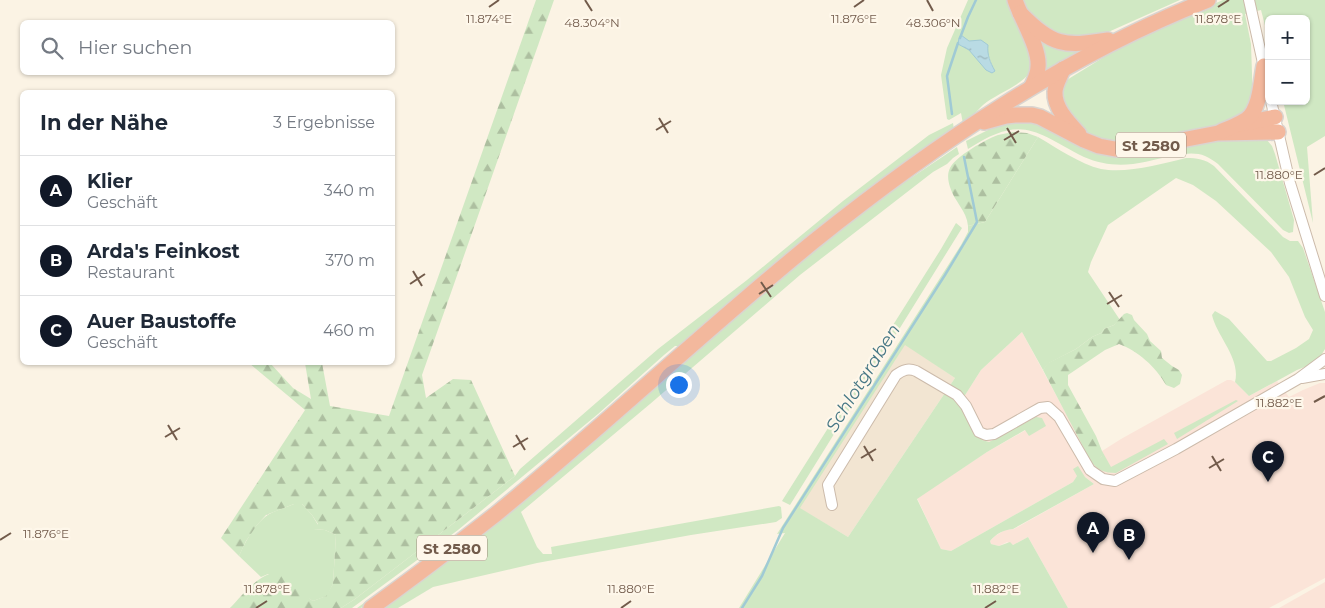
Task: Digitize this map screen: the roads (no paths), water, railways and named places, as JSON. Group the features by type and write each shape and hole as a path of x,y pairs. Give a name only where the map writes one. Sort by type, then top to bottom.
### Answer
{"highway":[{"name":"St 2580","path":"371,608 449,551 498,512 812,243 905,171 1032,86 1096,51 1178,12 1208,0"},
{"name":"St 2580","path":"1018,6 1042,34 1060,42 1082,44 1124,38"},
{"name":"St 2580","path":"1018,6 1034,44 1038,61 1037,76 1032,86"},
{"name":"St 2580","path":"1218,133 1249,117 1258,102 1264,66"},
{"path":"1063,69 1056,86 1056,99 1069,123 1084,140"},
{"name":"St 2580","path":"970,126 1015,114 1032,115 1084,140 1107,148 1125,149 1218,133 1278,132"},
{"name":"St 2580","path":"1237,124 1274,117"}],"street":[{"path":"1249,0 1265,71"},
{"path":"1272,105 1290,183 1325,296"},
{"path":"832,505 828,485 896,375 909,369 916,371 957,395 966,406 980,432 986,435 994,434 1040,408 1048,407 1059,417 1090,470 1103,479 1115,481 1176,449 1298,379 1325,359"},
{"path":"1298,379 1325,374"}],"water":[{"path":"961,35 969,41 981,40 988,45 989,58 995,71 992,73 986,70 969,50 958,44"}],"waterway":[{"path":"960,38 976,0"},
{"path":"952,114 947,76 958,43"},
{"name":"Schlotgraben","path":"742,608 762,576 783,528 977,222 964,157"}],"place":[{"name":"Auer Baustoffe","path":"1268,482"},
{"name":"Klier","path":"1093,553"},
{"name":"Arda's Feinkost","path":"1129,560"}]}
